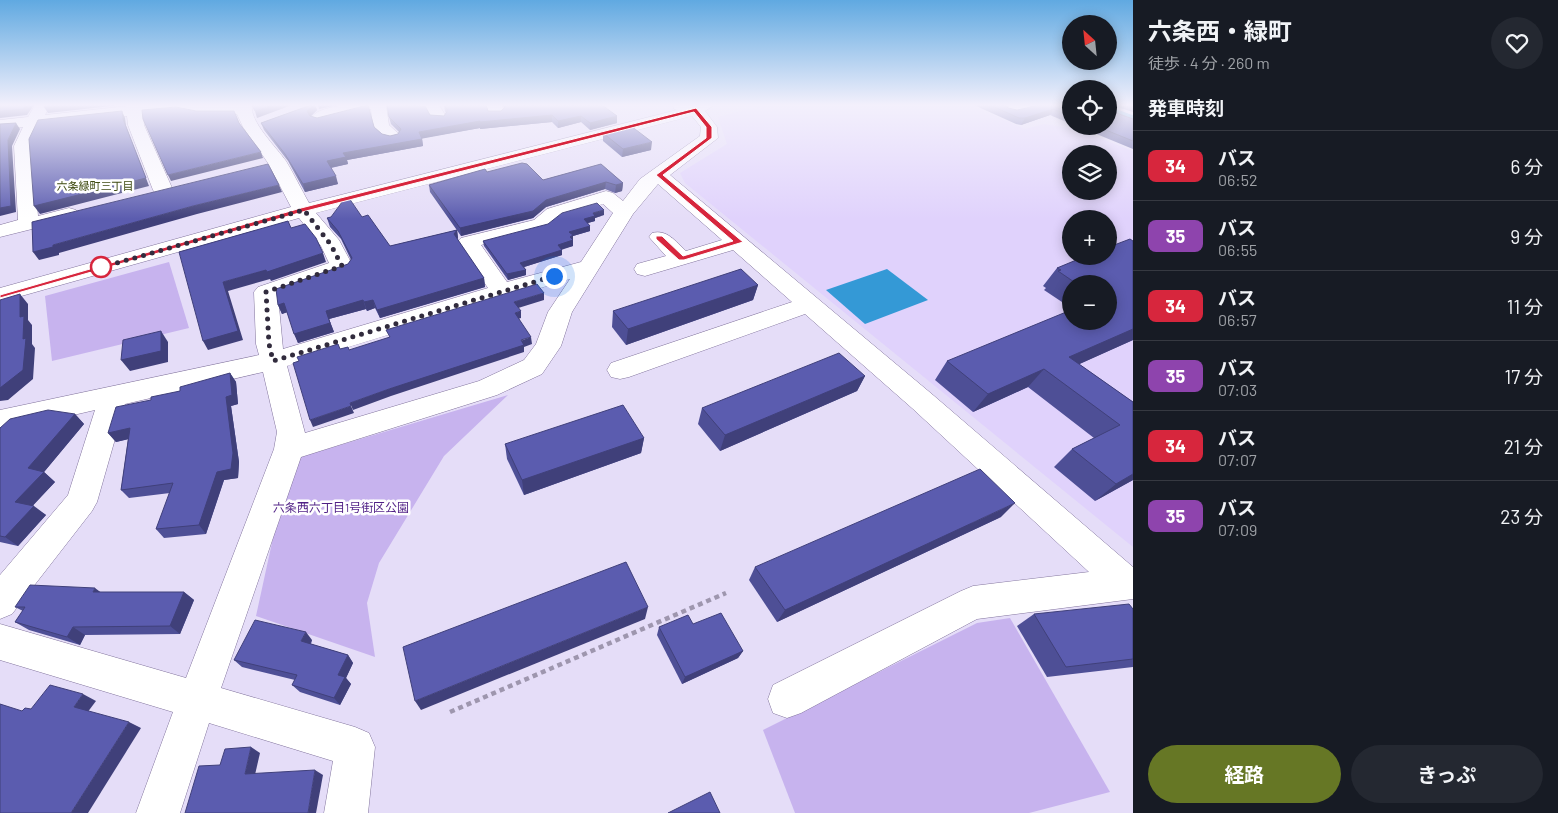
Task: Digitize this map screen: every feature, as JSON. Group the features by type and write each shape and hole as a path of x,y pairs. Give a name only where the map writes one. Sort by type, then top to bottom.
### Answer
{"street":[{"path":"19,143 15,149 28,224"},
{"path":"143,143 163,190"},
{"path":"158,813 197,700 289,449 291,432 269,344 266,292 342,266 331,245 267,164 261,143"},
{"path":"0,295 304,210 562,143"},
{"path":"289,449 488,388 533,367 548,346 560,312 624,212 647,183 702,143"},
{"path":"659,175 739,242 1130,584"},
{"path":"143,195 182,186"},
{"path":"502,291 468,242 541,224 554,213 606,197 624,212"},
{"path":"0,230 86,210"},
{"path":"659,237 681,258"},
{"path":"645,269 739,242"},
{"path":"0,421 273,361 502,291 588,267"},
{"path":"620,370 809,304"},
{"path":"0,602 80,502 113,397"},
{"path":"788,698 973,603 1130,584"},
{"path":"0,642 356,747 346,813"}],"path":[{"path":"450,712 726,593"}],"shaded area":[{"path":"727,143 1112,143 1133,151 1133,547 685,183 680,173"}],"green space":[{"path":"169,262 189,328 52,361 45,296"},
{"name":"六条西六丁目1号街区公園","path":"508,395 444,456 379,563 367,603 375,657 256,616 290,460"},
{"path":"1010,618 1110,792 1029,813 795,813 763,730 977,623"}],"water":[{"path":"887,269 928,300 865,324 826,290"}],"building":[{"path":"0,143 8,143 11,206 0,208"},
{"path":"29,143 132,143 146,178 34,206"},
{"path":"154,143 254,143 261,152 168,175"},
{"path":"276,143 400,143 343,153 346,157 327,161 336,176 303,184"},
{"path":"615,143 648,143 623,149"},
{"path":"522,163 527,164 543,180 601,164 623,183 616,185 606,182 546,200 533,211 460,228 429,185 485,169 487,172"},
{"path":"268,164 279,185 193,206 33,252 32,222"},
{"path":"345,198 349,198 362,217 368,215 390,246 457,230 454,234 484,278 377,310 373,300 364,302 363,300 326,311 330,323 294,334 284,303 278,305 276,289 348,264 352,258 338,231 327,218 331,217"},
{"path":"597,203 604,210 593,213 595,216 584,219 590,226 569,232 573,235 570,237 573,240 558,245 562,250 520,263 526,270 507,274 483,241 548,224 562,213"},
{"path":"288,221 291,228 305,224 316,238 323,253 267,272 266,270 223,282 238,331 203,341 179,252"},
{"path":"1130,239 1133,241 1133,329 1069,357 1133,402 1133,474 1116,484 1072,449 1120,425 1044,369 988,394 947,361 1062,314 1062,330 1117,330 1117,275 1064,275 1057,268 1064,265 1117,265 1117,244"},
{"path":"741,269 758,285 628,329 613,311"},
{"path":"537,284 544,293 514,302 521,311 515,313 531,337 521,340 524,345 389,389 350,403 351,406 310,420 293,363 299,361 297,357 338,344 340,349 348,347 349,350 390,337 386,330"},
{"path":"20,294 20,317 24,316 23,339 26,338 23,370 0,388 0,300"},
{"path":"161,331 161,351 121,360 123,340"},
{"path":"839,353 865,376 725,435 702,408"},
{"path":"230,373 232,395 226,397 233,453 231,469 217,472 199,525 156,529 173,483 121,490 130,428 108,433 116,407 151,400 151,397 180,391 180,387"},
{"path":"623,405 644,438 522,480 505,444"},
{"path":"48,410 75,414 28,468 44,472 15,502 34,506 5,537 0,536 0,428 10,419"},
{"path":"980,469 1015,503 785,610 755,567"},
{"path":"626,562 648,607 415,701 403,647"},
{"path":"30,585 95,588 93,592 184,592 170,626 73,627 67,637 15,622 25,607 15,607"},
{"path":"1129,604 1133,609 1133,659 1066,667 1034,614"},
{"path":"721,613 743,651 685,677 659,627 688,615 693,624"},
{"path":"255,620 306,632 301,641 348,655 338,675 345,677 334,698 292,685 297,675 234,660"},
{"path":"50,685 83,694 74,707 129,722 71,813 0,813 0,704 22,711 25,708 31,709"},
{"path":"251,747 245,774 315,770 308,813 185,813 199,766 220,765 225,749"},
{"path":"710,792 720,813 668,813"}],"bus line":[{"name":"34","path":"0,295 304,210 563,143"},
{"name":"34","path":"659,237 681,258 739,242 659,175 702,143"}],"district":[{"name":"六条緑町三丁目","path":"95,186"}],"route":[{"path":"101,267 92,270 304,210 331,245 342,266 266,292 269,344 273,361 554,276"}]}
